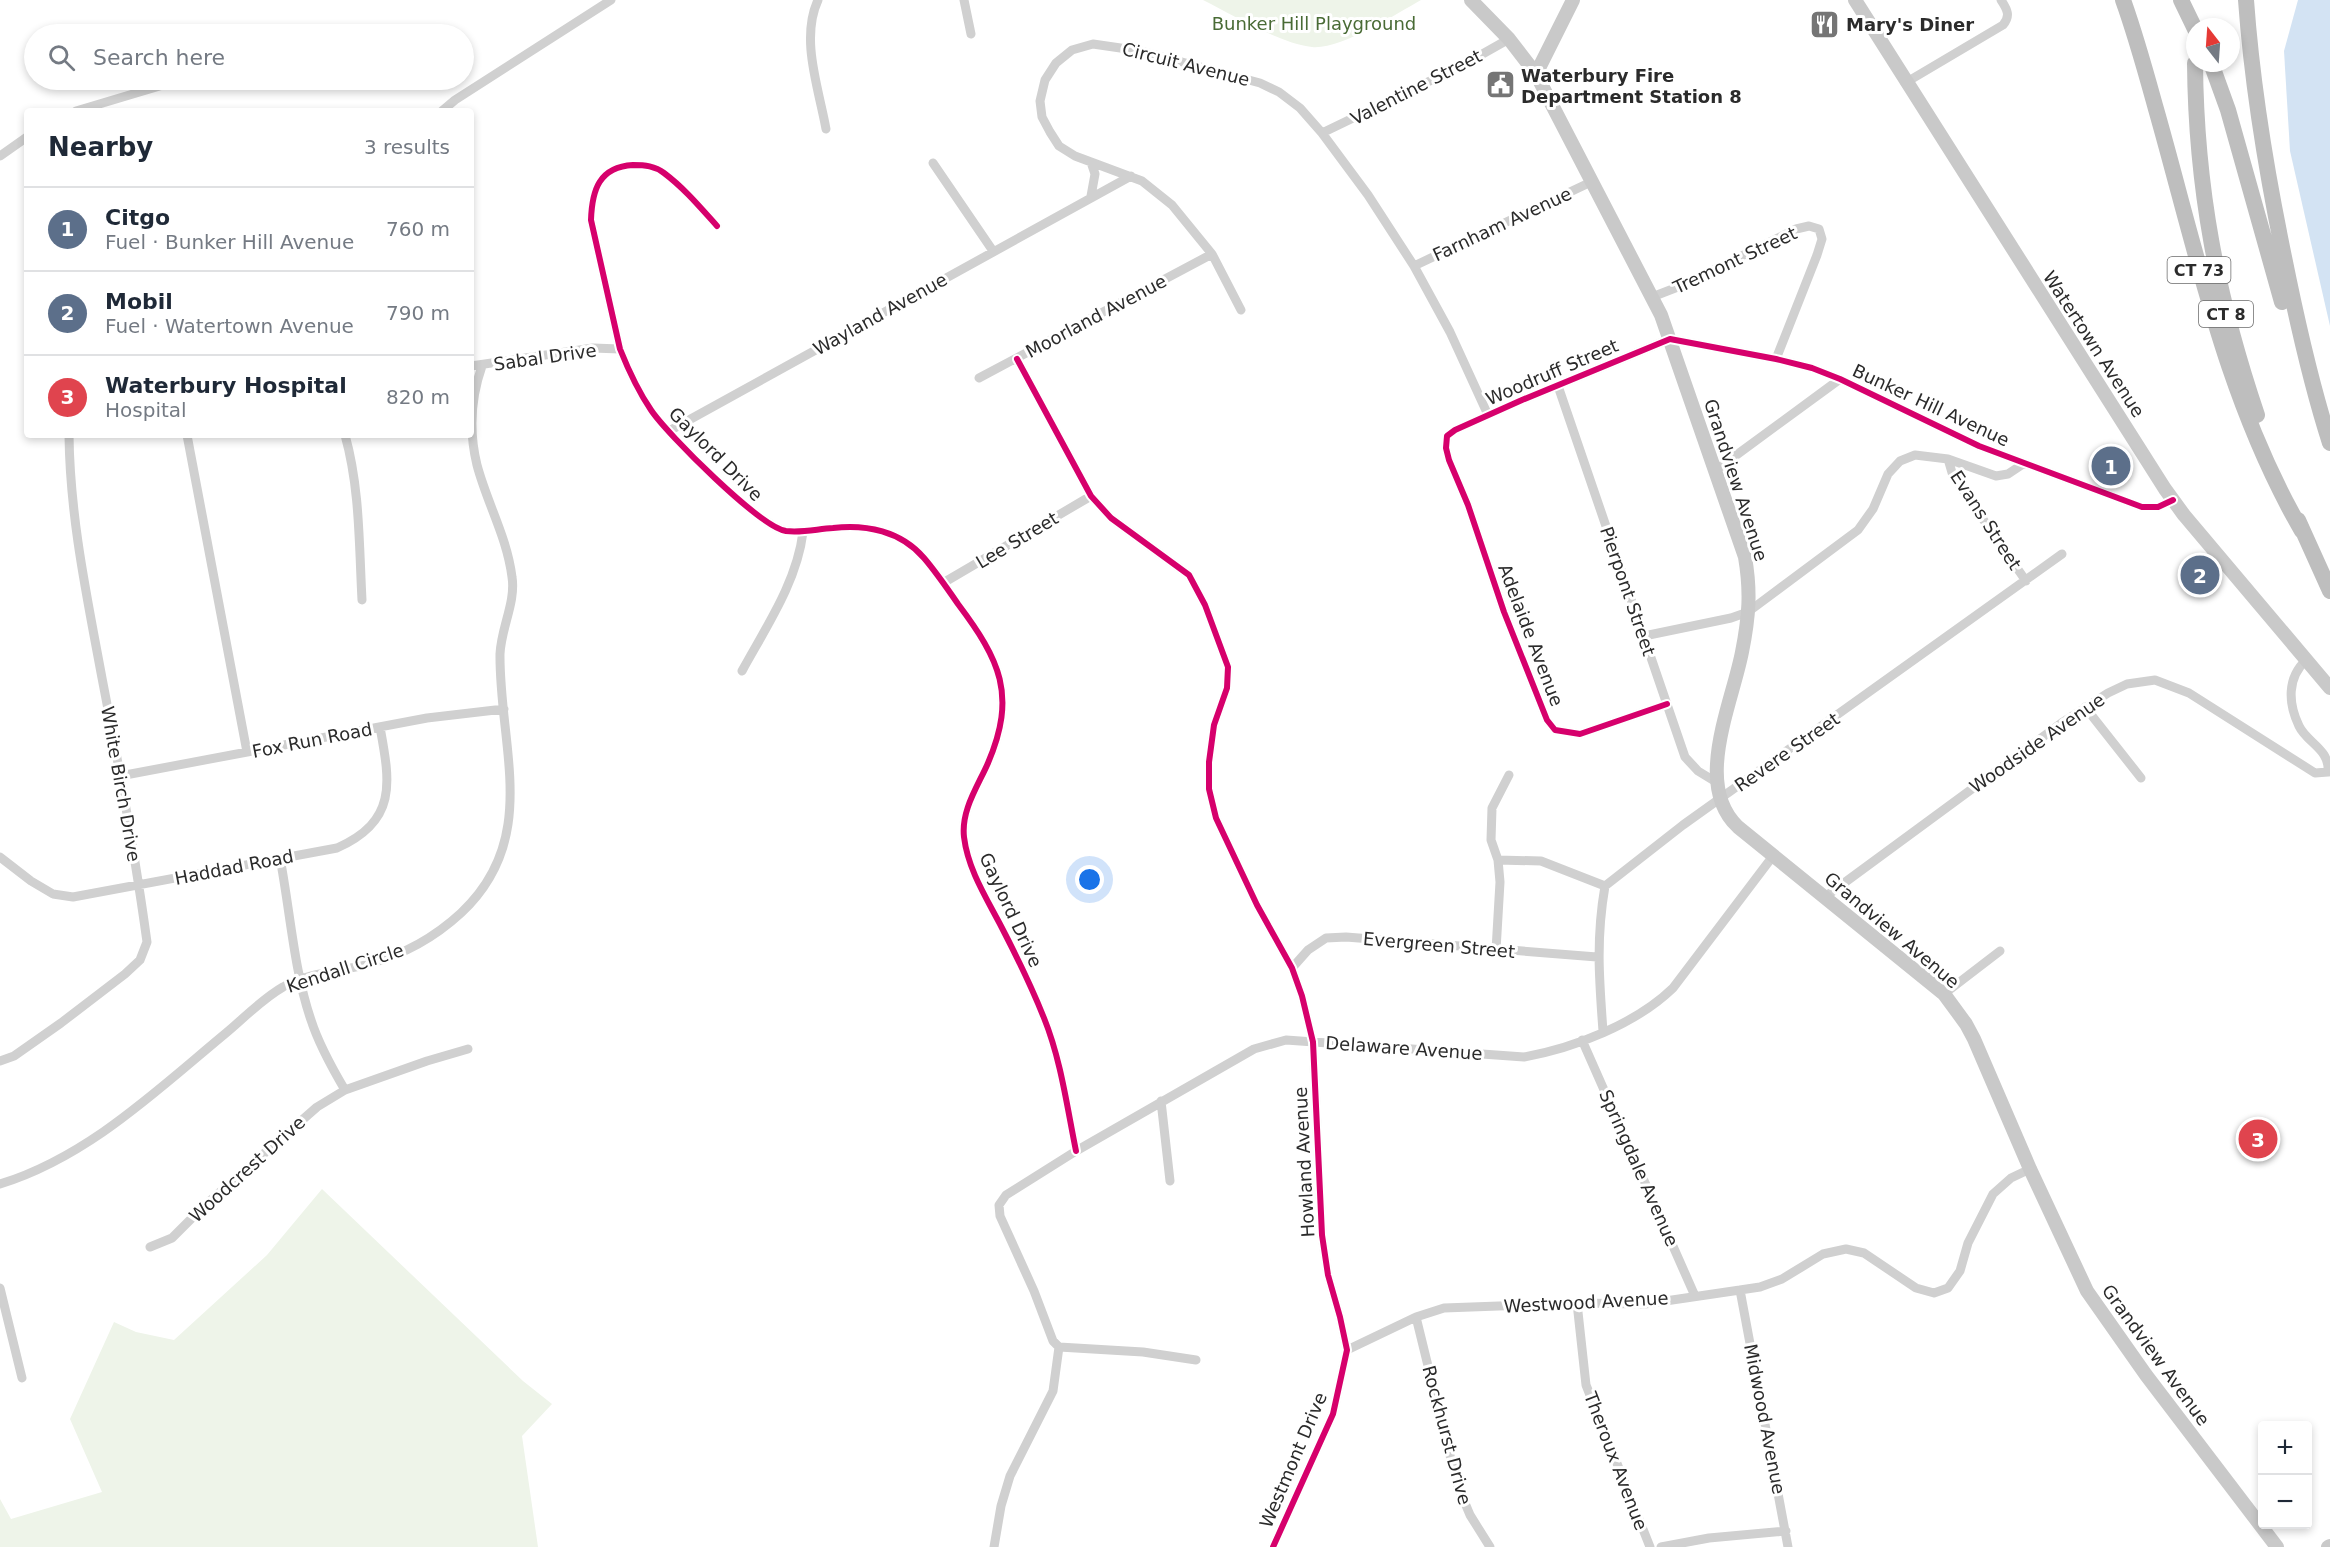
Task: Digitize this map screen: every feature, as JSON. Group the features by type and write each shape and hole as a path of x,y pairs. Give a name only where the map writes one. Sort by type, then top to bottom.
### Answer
{"highway":[{"name":"CT 73","path":"2123,0 2140,51 2206,295 2227,363 2266,463 2302,531"},
{"path":"2181,0 2190,18"},
{"path":"2196,18 2197,0"},
{"path":"2246,0 2255,97 2274,207 2308,364 2330,443"},
{"name":"CT 8","path":"2195,72 2203,192 2220,291 2265,438 2302,531 2330,591"},
{"path":"2214,72 2228,110 2300,367 2330,448"}],"main road":[{"path":"1471,0 1509,39 1536,74 1652,297 1670,339"},
{"path":"1536,74 1573,0"},
{"name":"Watertown Avenue","path":"1855,0 1905,83 2173,500 2330,688"},
{"name":"Grandview Avenue","path":"1670,339 1745,557 1750,584 1742,652 1718,754 1716,782 1720,799 1735,824 1944,994 1966,1024 2087,1291 2146,1375 2277,1547"}],"street":[{"path":"474,87 610,0"},
{"path":"818,0 811,24 811,51 826,129"},
{"path":"964,0 971,34"},
{"path":"1905,83 2003,26 2008,21 2008,15 2001,0"},
{"name":"Valentine Street","path":"1322,133 1463,65 1509,39"},
{"name":"Circuit Avenue","path":"1241,310 1212,254 1172,205 1131,176 1075,156 1059,146 1042,117 1040,101 1045,80 1056,63 1072,50 1093,44 1141,51 1260,83 1279,92 1300,108 1322,133 1368,195 1414,266 1450,332 1488,415"},
{"path":"86,108 146,90"},
{"path":"445,108 469,90"},
{"path":"0,156 24,139"},
{"path":"1091,162 1095,174 1091,196"},
{"path":"933,163 993,250"},
{"name":"Gaylord Drive","path":"717,226 692,197 663,172 650,166 620,167 604,175 592,202 591,220 620,349 628,369 651,410 742,504 766,522 783,531 803,532 855,526 878,529 902,540 922,556 977,628 990,651 1001,679 1003,708 997,740 971,798 965,820 964,836 975,876 1044,1019 1056,1054 1076,1151"},
{"name":"Wayland Avenue","path":"669,431 993,250 1131,176"},
{"name":"Farnham Avenue","path":"1414,266 1591,182"},
{"name":"Tremont Street","path":"1652,297 1683,285 1796,229 1809,226 1819,229 1822,239 1817,255 1776,359"},
{"name":"Moorland Avenue","path":"979,378 1212,254"},
{"name":"Bunker Hill Avenue","path":"1670,339 1812,368 1840,379 1979,446 2142,507 2158,507 2173,500"},
{"name":"Woodruff Street","path":"1447,436 1488,415 1670,339"},
{"name":"Sabal Drive","path":"474,366 592,348 620,349"},
{"name":"Howland Avenue","path":"1017,359 1091,496 1111,518 1189,575 1205,604 1228,667 1227,688 1214,725 1209,762 1209,789 1216,818 1257,905 1292,968 1302,996 1313,1042 1322,1235 1328,1275 1341,1317 1347,1350"},
{"name":"Kendall Circle","path":"474,389 482,366"},
{"path":"1716,470 1840,379"},
{"name":"Pierpont Street","path":"1558,386 1687,759 1698,771 1716,782"},
{"name":"Adelaide Avenue","path":"1447,436 1446,448 1449,460 1468,505 1504,612 1547,720 1555,730 1580,734 1667,704"},
{"name":"White Birch Drive","path":"0,1060 14,1056 61,1023 140,960 147,942 120,776 80,563 72,499 69,438"},
{"path":"191,438 247,752"},
{"path":"346,438 351,457 358,512 362,600"},
{"name":"Kendall Circle","path":"0,1184 41,1170 85,1144 126,1115 284,986 300,980 370,964 398,954 428,939 460,914 484,889 498,861 507,828 512,795 500,653 513,581 499,525 477,464 474,438"},
{"path":"1644,636 1731,618 1748,612 1858,530 1873,508 1888,474 1900,461 1915,455 1948,459 1996,476 2008,474 2023,464"},
{"name":"Evans Street","path":"1948,459 1953,476 2026,581"},
{"name":"Lee Street","path":"943,583 1091,496"},
{"path":"742,671 793,575 801,553 803,532"},
{"name":"Revere Street","path":"1605,886 1720,799 2062,554"},
{"name":"Woodside Avenue","path":"1826,897 2085,707 2127,684 2155,680 2189,693 2315,773 2328,772 2330,765 2325,752 2300,727 2292,702 2292,677 2306,660"},
{"path":"2085,707 2141,778"},
{"name":"Fox Run Road","path":"120,776 427,718 504,709"},
{"name":"Haddad Road","path":"0,856 53,894 73,897 338,848 357,839 372,825 386,801 388,773 380,727"},
{"path":"1496,950 1500,882 1498,860 1491,840 1492,808 1509,775"},
{"name":"Delaware Avenue","path":"1059,1347 1053,1341 1034,1291 1000,1216 999,1205 1006,1195 1076,1151 1254,1049 1286,1040 1524,1057 1582,1040 1638,1016 1656,1005 1673,988 1773,856"},
{"path":"280,858 300,980 310,1020 324,1053 345,1090"},
{"path":"1498,860 1541,861 1605,886 1600,916 1598,957 1603,1031"},
{"name":"Evergreen Street","path":"1292,968 1308,950 1326,938 1346,937 1598,957"},
{"path":"1944,994 2000,951"},
{"name":"Springdale Avenue","path":"1582,1040 1695,1296"},
{"name":"Woodcrest Drive","path":"150,1247 172,1238 203,1207 317,1107 345,1090 468,1049"},
{"path":"1161,1101 1170,1181"},
{"name":"Westwood Avenue","path":"1347,1350 1416,1317 1444,1308 1577,1303 1645,1304 1760,1287 1782,1279 1823,1254 1846,1249 1864,1252 1916,1288 1934,1293 1948,1288 1960,1271 1968,1243 1993,1194 2011,1178 2030,1169"},
{"path":"0,1288 22,1378"},
{"name":"Midwood Avenue","path":"1740,1290 1788,1547"},
{"name":"Theroux Avenue","path":"1577,1303 1586,1385 1650,1547"},
{"name":"Rockhurst Drive","path":"1416,1317 1457,1484 1470,1515 1490,1547"},
{"path":"994,1547 1001,1506 1010,1476 1053,1391 1059,1347 1143,1352 1196,1360"},
{"name":"Westmont Drive","path":"1273,1547 1333,1414 1347,1350"},
{"path":"1661,1547 1709,1538 1786,1531"}],"green space":[{"name":"Bunker Hill Playground","path":"1203,0 1421,0 1352,37 1337,43 1312,47 1271,34"},
{"path":"322,1189 523,1381 552,1404 522,1436 538,1547 0,1547 0,1499 11,1519 102,1492 70,1419 114,1322 136,1332 174,1340 267,1255"}],"water":[{"path":"2298,0 2330,0 2330,326 2290,151 2284,51"}],"cycle path":[{"path":"717,226 678,185 653,167 633,165 612,170 605,175 593,199 591,220 620,349 642,395 660,422 694,458 756,514 773,526 786,531 858,527 882,531 905,541 933,569 984,643 994,661 1000,679 1001,717 997,739 965,817 966,849 979,884 1008,939 1050,1034 1063,1084 1076,1151"},
{"path":"1667,704 1580,734 1555,730 1547,720 1504,612 1468,505 1449,460 1446,448 1447,436 1455,430 1522,400 1670,339 1812,368 1840,379 1979,446 2142,507 2158,507 2173,500"},
{"path":"1017,359 1091,496 1111,518 1189,575 1205,605 1228,667 1227,688 1214,725 1209,762 1209,789 1216,818 1257,905 1292,968 1302,996 1313,1042 1322,1235 1328,1275 1347,1350 1333,1414 1273,1547"}],"place":[{"name":"Mary's Diner","path":"1825,24"},
{"name":"Waterbury Fire Department Station 8","path":"1500,85"},
{"name":"Citgo","path":"2111,466"},
{"name":"Mobil","path":"2200,575"},
{"name":"Waterbury Hospital","path":"2258,1139"}]}
